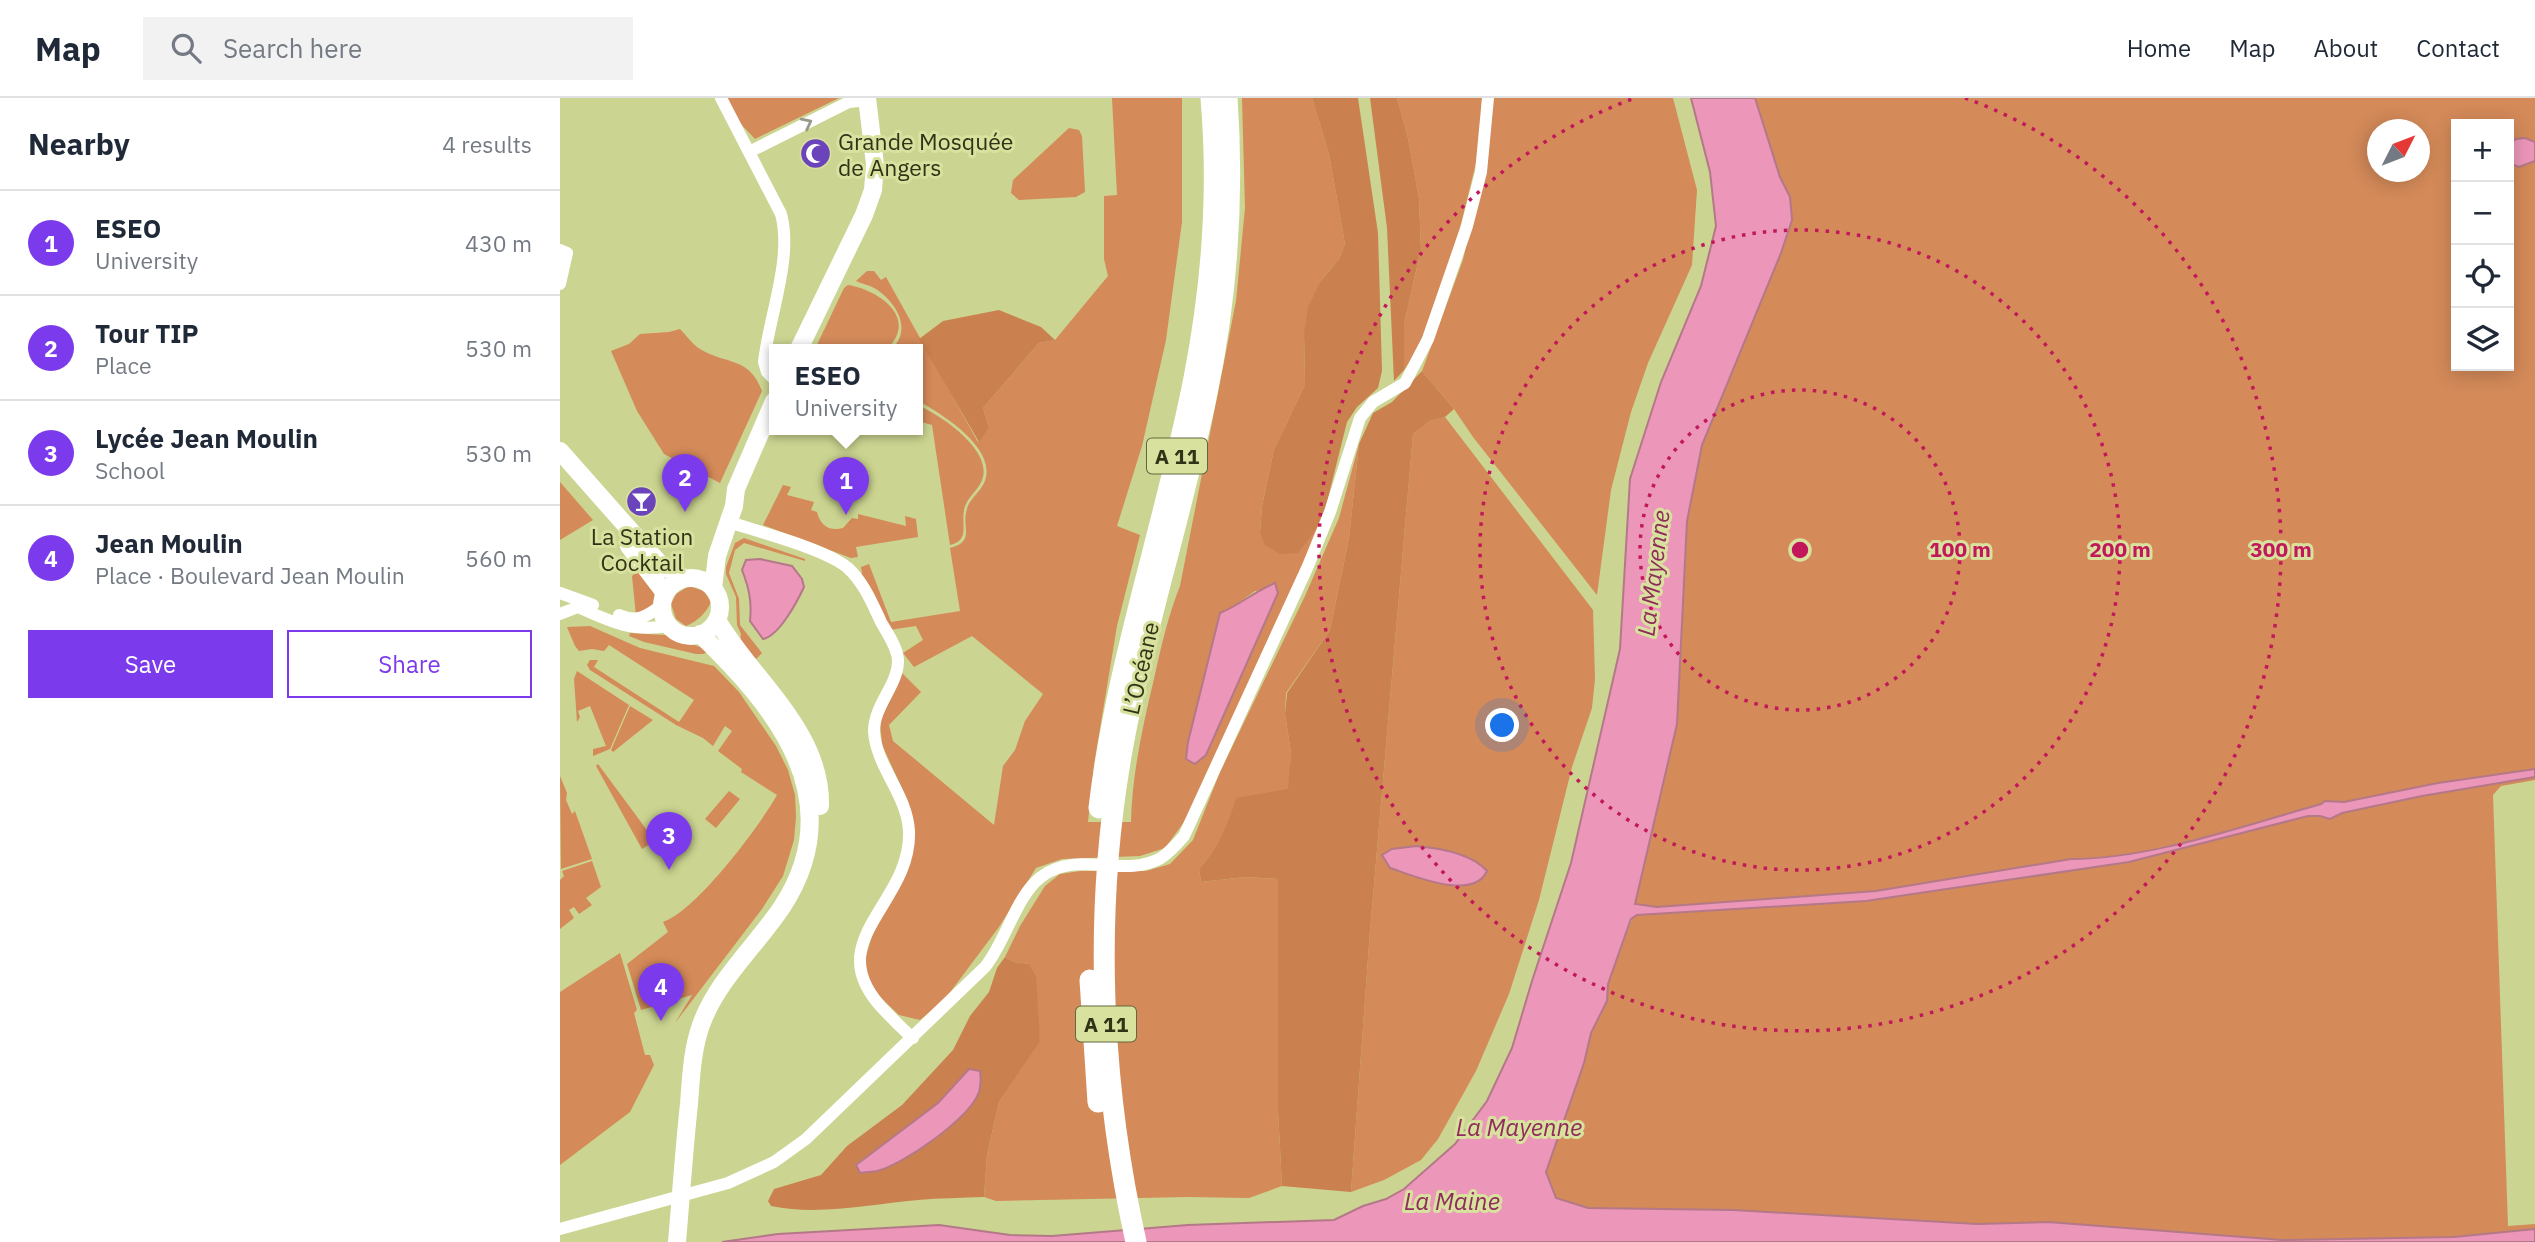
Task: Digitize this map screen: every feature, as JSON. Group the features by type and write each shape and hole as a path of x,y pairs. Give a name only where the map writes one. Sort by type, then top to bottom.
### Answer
{"highway":[{"name":"L’Océane","path":"1122,1242 1104,1153 1092,1033 1091,926 1117,697 1186,417 1205,313 1214,189 1211,98"},
{"name":"L’Océane","path":"1136,1242 1116,1133 1107,1030 1106,807 1191,462 1214,351 1228,228 1227,98"}],"main road":[{"path":"801,344 864,215 873,190 875,164 867,99"},
{"path":"713,588 717,556 737,489 769,413"},
{"path":"560,451 660,564 688,578 706,582 713,588 719,601 717,620 709,630 700,634 683,635 669,626 663,616 663,599 672,585 688,578 704,563 730,496 737,489"},
{"path":"560,466 624,540 663,599"},
{"path":"696,1045 712,1016 796,903 807,880 820,831 817,776 803,738 737,652 717,620"},
{"path":"677,1242 692,1061 706,1012 724,982 782,907 798,878 810,828 809,797 803,771 781,726 764,703 700,634"}],"street":[{"path":"721,98 784,225 784,253 764,362 769,374"},
{"path":"560,1229 728,1183 774,1162 806,1139 957,995 996,953 1024,898 1040,877 1062,865 1135,865 1158,859 1184,836 1308,566 1330,512 1360,418 1373,402 1400,387 1409,377 1428,339 1467,226 1481,172 1488,98"},
{"path":"749,152 849,102 867,99"},
{"path":"560,284 563,251"},
{"path":"729,522 803,547 836,560 846,567 866,590 896,652 897,669 879,707 874,731 878,748 905,808 909,831 908,853 897,883 863,940 859,965 870,994 913,1038"},
{"path":"560,593 629,619 641,619 663,599"},
{"path":"560,614 578,607 627,627 648,629 669,626"}],"shaded area":[{"path":"727,98 839,98 755,139 738,121"},
{"path":"1112,98 1182,98 1182,222 1166,340 1142,446 1117,526 1140,535 1117,626 1094,765 1088,822 1131,822 1133,786 1142,732 1165,632 1180,586 1236,301 1245,208 1242,98 1312,98 1329,154 1345,244 1339,259 1320,282 1304,334 1305,385 1274,449 1262,506 1260,532 1322,522 1187,818 1165,848 1140,856 1062,859 1036,868 999,927 945,999 920,1020 899,1015 875,992 865,970 872,936 907,871 913,833 907,799 882,745 880,722 902,673 921,692 889,725 893,741 994,825 1003,766 1015,750 1025,721 1043,694 972,636 914,667 903,653 923,640 916,626 889,630 859,576 862,573 861,567 869,564 891,622 960,611 950,548 963,542 965,538 967,509 985,482 986,465 974,442 951,422 923,404 923,344 896,344 901,333 896,309 876,289 856,281 867,271 874,271 881,280 886,277 978,442 989,428 983,408 1039,343 1055,340 1108,276 1104,259 1104,196 1117,195","holes":["1255,591 1278,593 1268,616 1233,607"]},
{"path":"1312,98 1358,98 1378,233 1382,371 1378,388 1357,407 1347,422 1322,522 1298,553 1280,554 1265,545 1260,532 1262,506 1274,449 1305,385 1304,334 1308,308 1320,282 1339,259 1345,244 1329,154"},
{"path":"1370,98 1397,98 1408,138 1419,198 1421,249 1404,324 1404,370 1394,381 1387,228"},
{"path":"1397,98 1482,98 1479,151 1458,236 1417,352 1404,370 1404,324 1421,249 1419,198 1408,138"},
{"path":"1493,98 1673,98 1697,190 1692,265 1648,363 1631,412 1611,490 1597,595 1422,371 1463,260 1488,146"},
{"path":"1755,98 2535,98 2535,142 2522,138 2514,141 2514,119 2451,119 2451,371 2514,371 2514,165 2519,167 2535,161 2535,769 2438,783 2344,802 2325,801 2229,831 2165,847 2102,858 2071,859 1876,891 1657,907 1635,904 1677,724 1687,521 1702,445 1781,253 1792,220 1790,197 1780,177"},
{"path":"1069,128 1079,130 1082,136 1085,192 1076,197 1019,200 1011,193 1013,180"},
{"path":"848,285 860,288 882,299 891,307 897,316 899,327 891,344 817,344 844,288"},
{"path":"999,310 1041,327 1055,340 1039,343 983,408 989,428 979,442 919,339 943,321"},
{"path":"680,329 700,349 744,367 757,380 762,391 720,483 664,454 637,411 611,351 629,344 640,334"},
{"path":"1422,371 1454,409 1445,417 1430,421 1413,434 1370,931 1351,1192 1282,1186 1278,1111 1278,879 1246,877 1201,882 1199,869 1221,836 1236,798 1288,789 1291,753 1285,714 1287,693 1330,630 1349,538 1359,444 1373,413 1392,402"},
{"path":"923,408 961,434 979,455 983,466 981,482 965,505 962,536 950,545 932,425 923,422"},
{"path":"1445,417 1593,610 1595,679 1592,708 1572,767 1539,900 1509,994 1476,1071 1438,1139 1421,1160 1384,1180 1351,1192 1370,931 1413,434 1430,421","holes":["1416,846 1475,882 1436,882 1416,875 1383,855 1392,849"]},
{"path":"1359,444 1349,538 1330,630 1286,693 1285,714 1291,753 1289,790 1236,799 1221,836 1199,869 1201,882 1246,877 1278,879 1278,1111 1282,1186 1249,1198 996,1201 984,1197 987,1155 999,1102 1040,1040 1029,964 1014,962 1005,957 1020,926 1045,886 1060,874 1080,871 1146,871 1170,864 1193,840 1220,772 1305,596 1339,518"},
{"path":"560,482 593,520 560,540"},
{"path":"783,485 791,487 787,495 814,502 811,510 817,512 820,521 829,528 843,528 852,518 858,519 858,514 906,526 905,516 916,519 918,537 856,547 858,557 851,558 763,525"},
{"path":"744,538 805,559 744,543 735,550 729,573 739,599 740,625 762,653 755,660 740,642 736,597 726,574 735,543"},
{"path":"640,569 652,586 654,601 652,606 636,616 632,576"},
{"path":"689,586 704,591 711,602 701,616 686,626 676,619 671,604 676,594"},
{"path":"590,626 640,648 714,666 739,692 776,746 788,770 795,795 794,840 783,876 762,909 675,1023 692,995 641,1010 627,964 668,932 663,922 677,915 709,885 742,846 777,795 741,772 742,769 718,751 732,731 725,726 713,746 590,670 587,665 590,660 598,660 594,667 679,722 694,700 609,645 604,651 579,651 567,627"},
{"path":"630,633 665,635 709,650 704,654 696,654 644,642 629,636"},
{"path":"577,671 629,705 610,749 593,756 593,749 606,746 590,706 578,711 580,717 577,722 574,679"},
{"path":"630,706 653,720 613,752 611,750"},
{"path":"598,764 655,841 642,849 596,766"},
{"path":"560,776 567,793 566,800 572,814 575,811 592,859 561,869"},
{"path":"2535,777 2535,780 2501,786 2493,795 2508,1226 2535,1224 2535,1229 2454,1237 2282,1240 2048,1222 1977,1224 1733,1210 1588,1208 1556,1198 1546,1172 1584,1063 1591,1033 1607,1001 1608,984 1632,919 1637,915 1866,901 2129,862 2308,816 2330,819 2342,813 2422,796"},
{"path":"729,791 740,799 716,828 705,819"},
{"path":"592,861 601,887 586,898 592,905 579,914 574,907 569,910 574,918 560,929 560,880 564,876 562,871"},
{"path":"620,953 637,1010 634,1013 645,1055 650,1055 654,1065 630,1112 560,1165 560,992"},
{"path":"1005,957 1014,962 1029,964 1036,977 1040,1041 999,1102 987,1155 984,1197 926,1199 826,1210 771,1206 768,1201 774,1189 821,1175 847,1146 902,1105 953,1050 970,1016 989,992 997,968","holes":["969,1069 963,1114 938,1137 903,1159 860,1172 856,1164 938,1103"]}],"water":[{"name":"La Mayenne","path":"1691,98 1755,98 1780,177 1790,197 1792,220 1702,445 1687,521 1677,724 1635,904 1657,907 1876,891 2071,859 2133,854 2229,831 2325,801 2344,802 2438,783 2535,769 2535,777 2422,796 2342,813 2330,819 2308,816 2129,862 1866,901 1637,915 1631,919 1608,984 1607,1001 1591,1033 1584,1063 1546,1172 1556,1198 1588,1208 1733,1210 1977,1224 2048,1222 2282,1240 2454,1237 2535,1229 2535,1242 722,1242 778,1234 939,1225 1010,1235 1052,1236 1188,1225 1334,1220 1404,1189 1455,1144 1487,1101 1512,1048 1571,863 1620,649 1630,479 1661,382 1701,286 1716,226 1710,172"},
{"path":"2525,138 2535,142 2535,161 2519,167 2514,165 2516,139"},
{"path":"760,559 792,566 802,579 804,587 781,625 769,637 763,639 750,621 751,607 742,570 746,560"},
{"path":"1275,583 1278,593 1206,755 1195,764 1186,759 1188,742 1220,613"},
{"path":"1416,846 1464,856 1487,871 1480,880 1469,885 1441,884 1390,868 1382,855 1392,849"},
{"path":"969,1069 980,1071 980,1087 973,1103 963,1115 919,1150 889,1167 860,1173 856,1165 938,1103"}],"place":[{"name":"Grande Mosquée de Angers","path":"815,154"},
{"name":"La Station Cocktail","path":"642,502"},
{"name":"Tour TIP","path":"685,512"},
{"name":"ESEO","path":"846,515"},
{"name":"Lycée Jean Moulin","path":"669,870"},
{"name":"Jean Moulin","path":"661,1021"}],"water label":[{"name":"La Maine","path":"1452,1201"}]}
